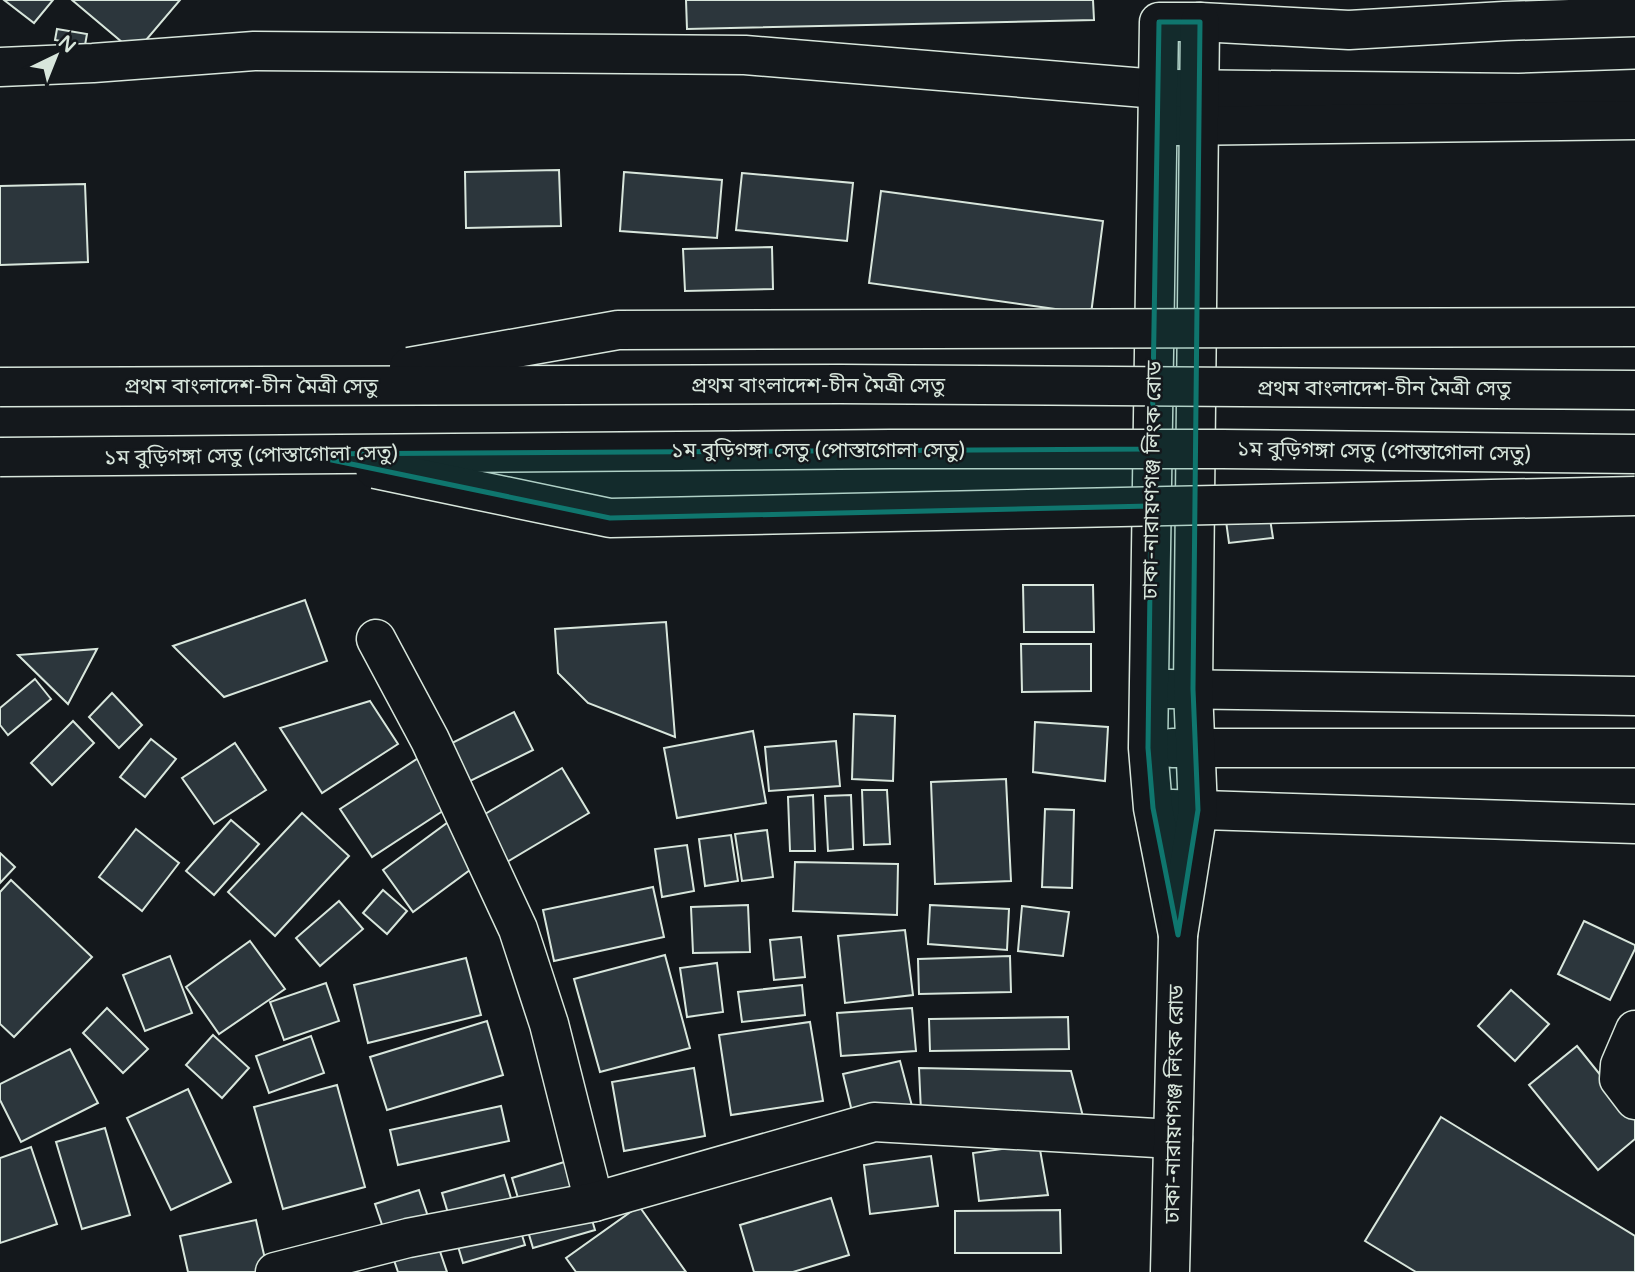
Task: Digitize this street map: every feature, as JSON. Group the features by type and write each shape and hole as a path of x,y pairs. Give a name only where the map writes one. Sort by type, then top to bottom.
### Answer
{"main road":[{"path":"1200,22 1349,30 1635,17"},
{"name":"ঢাকা-নারায়ণগঞ্জ লিংক রোড","path":"1170,1272 1178,935 1198,810 1193,689 1200,22 1160,22 1148,748 1153,808 1178,935"},
{"path":"0,67 254,51 745,55 1158,107 1635,120"},
{"path":"1199,108 1635,89"},
{"path":"304,386 618,330 1635,327"},
{"name":"প্রথম বাংলাদেশ-চীন মৈত্রী সেতু","path":"0,387 840,384 1635,390"},
{"name":"১ম বুড়িগঙ্গা সেতু (পোস্তাগোলা সেতু)","path":"0,457 890,449 1222,449 1635,454"},
{"path":"303,454 610,518 1635,496"},
{"path":"376,639 430,740 517,929 549,1024 594,1202"},
{"path":"1148,689 1635,696"},
{"path":"1148,748 1635,748"},
{"path":"1153,808 1635,824"},
{"path":"1635,1030 1620,1065 1619,1079 1635,1100"},
{"path":"275,1272 408,1238 594,1202 874,1122 1173,1139"}],"highlighted area":[{"path":"1159,22 1200,22 1193,689 1198,810 1178,935 1153,808 1148,748 1151,506 610,518 303,454 1152,449"}],"building":[{"path":"4,0 53,0 34,23"},
{"path":"72,0 180,0 135,53"},
{"path":"686,0 1093,0 1094,20 687,29"},
{"path":"57,29 87,34 85,45 55,40"},
{"path":"559,170 561,226 466,228 465,172"},
{"path":"624,172 722,180 717,238 620,231"},
{"path":"742,173 853,183 847,241 736,230"},
{"path":"85,184 88,262 0,265 0,186"},
{"path":"881,191 1103,221 1091,314 869,283"},
{"path":"772,247 773,289 685,291 683,249"},
{"path":"1266,493 1273,538 1229,543 1223,499"},
{"path":"1023,585 1093,585 1094,632 1024,632"},
{"path":"305,600 327,661 224,697 173,646"},
{"path":"666,622 675,737 588,703 558,673 555,629"},
{"path":"1021,644 1091,644 1091,691 1022,692"},
{"path":"97,649 68,704 18,655"},
{"path":"35,679 51,699 8,735 0,725 0,708"},
{"path":"112,693 142,725 119,748 89,717"},
{"path":"370,701 398,744 322,793 280,728"},
{"path":"514,712 533,750 458,787 440,749"},
{"path":"854,714 895,716 893,781 852,779"},
{"path":"73,721 94,743 52,785 31,763"},
{"path":"1035,722 1108,727 1105,781 1033,772"},
{"path":"753,731 766,803 677,818 664,748"},
{"path":"151,739 176,759 145,797 120,777"},
{"path":"836,741 840,786 769,791 765,747"},
{"path":"235,743 266,790 214,824 182,778"},
{"path":"423,755 455,803 372,857 340,809"},
{"path":"562,768 589,813 507,862 480,817"},
{"path":"1006,779 1011,881 935,884 931,782"},
{"path":"862,790 887,790 890,844 864,845"},
{"path":"813,795 815,851 790,851 788,797"},
{"path":"851,795 853,849 828,851 825,796"},
{"path":"1045,809 1074,810 1072,888 1042,887"},
{"path":"302,813 349,856 275,936 228,892"},
{"path":"231,820 259,844 214,895 186,871"},
{"path":"451,820 482,861 413,912 383,870"},
{"path":"136,829 179,863 142,911 99,877"},
{"path":"767,830 773,877 742,881 735,834"},
{"path":"731,835 738,881 705,886 699,839"},
{"path":"687,845 694,891 662,897 655,849"},
{"path":"0,853 15,867 0,883"},
{"path":"795,862 898,864 897,915 793,911"},
{"path":"11,880 92,957 14,1037 0,1024 0,892"},
{"path":"653,887 664,937 554,961 543,910"},
{"path":"383,890 407,911 387,934 363,913"},
{"path":"339,901 363,929 320,966 296,938"},
{"path":"748,905 750,952 693,953 691,907"},
{"path":"930,905 1009,909 1007,950 928,944"},
{"path":"1022,906 1069,912 1063,956 1018,951"},
{"path":"1584,921 1635,945 1610,1000 1558,974"},
{"path":"905,930 913,995 845,1003 838,936"},
{"path":"801,937 805,977 774,980 770,940"},
{"path":"250,941 285,989 219,1034 186,987"},
{"path":"665,955 690,1048 600,1072 574,979"},
{"path":"170,956 192,1013 145,1031 123,975"},
{"path":"1010,956 1011,992 919,994 918,959"},
{"path":"466,958 481,1015 368,1043 354,985"},
{"path":"717,963 723,1012 687,1017 680,968"},
{"path":"326,983 339,1021 284,1040 270,1002"},
{"path":"802,985 805,1015 742,1022 738,992"},
{"path":"1511,990 1549,1024 1515,1061 1478,1026"},
{"path":"107,1008 148,1049 123,1073 83,1033"},
{"path":"912,1008 916,1051 841,1056 837,1013"},
{"path":"1068,1017 1069,1049 930,1051 929,1019"},
{"path":"487,1021 503,1075 387,1110 370,1057"},
{"path":"810,1022 823,1101 731,1115 719,1035"},
{"path":"213,1035 249,1068 222,1098 186,1065"},
{"path":"311,1036 324,1073 269,1093 256,1056"},
{"path":"1577,1046 1635,1118 1635,1139 1598,1170 1529,1085"},
{"path":"70,1049 98,1103 21,1142 0,1100 0,1084"},
{"path":"900,1061 912,1106 854,1120 843,1074"},
{"path":"694,1068 705,1136 624,1151 612,1082"},
{"path":"919,1068 1071,1071 1085,1124 922,1134"},
{"path":"337,1085 365,1187 283,1209 254,1107"},
{"path":"188,1089 231,1182 171,1210 127,1118"},
{"path":"501,1106 509,1141 398,1165 390,1130"},
{"path":"1441,1117 1635,1236 1635,1272 1416,1272 1365,1241"},
{"path":"105,1128 130,1215 82,1229 56,1142"},
{"path":"1039,1144 1048,1195 979,1201 973,1153"},
{"path":"31,1147 57,1224 0,1243 0,1158"},
{"path":"931,1156 938,1206 870,1214 864,1165"},
{"path":"574,1159 595,1230 533,1248 512,1178"},
{"path":"504,1175 525,1245 463,1263 442,1193"},
{"path":"419,1190 447,1272 398,1272 375,1204"},
{"path":"831,1198 849,1255 793,1272 754,1272 740,1225"},
{"path":"639,1206 686,1272 576,1272 566,1258"},
{"path":"1060,1210 1061,1253 955,1253 955,1211"},
{"path":"256,1220 268,1272 188,1272 180,1236"}]}
